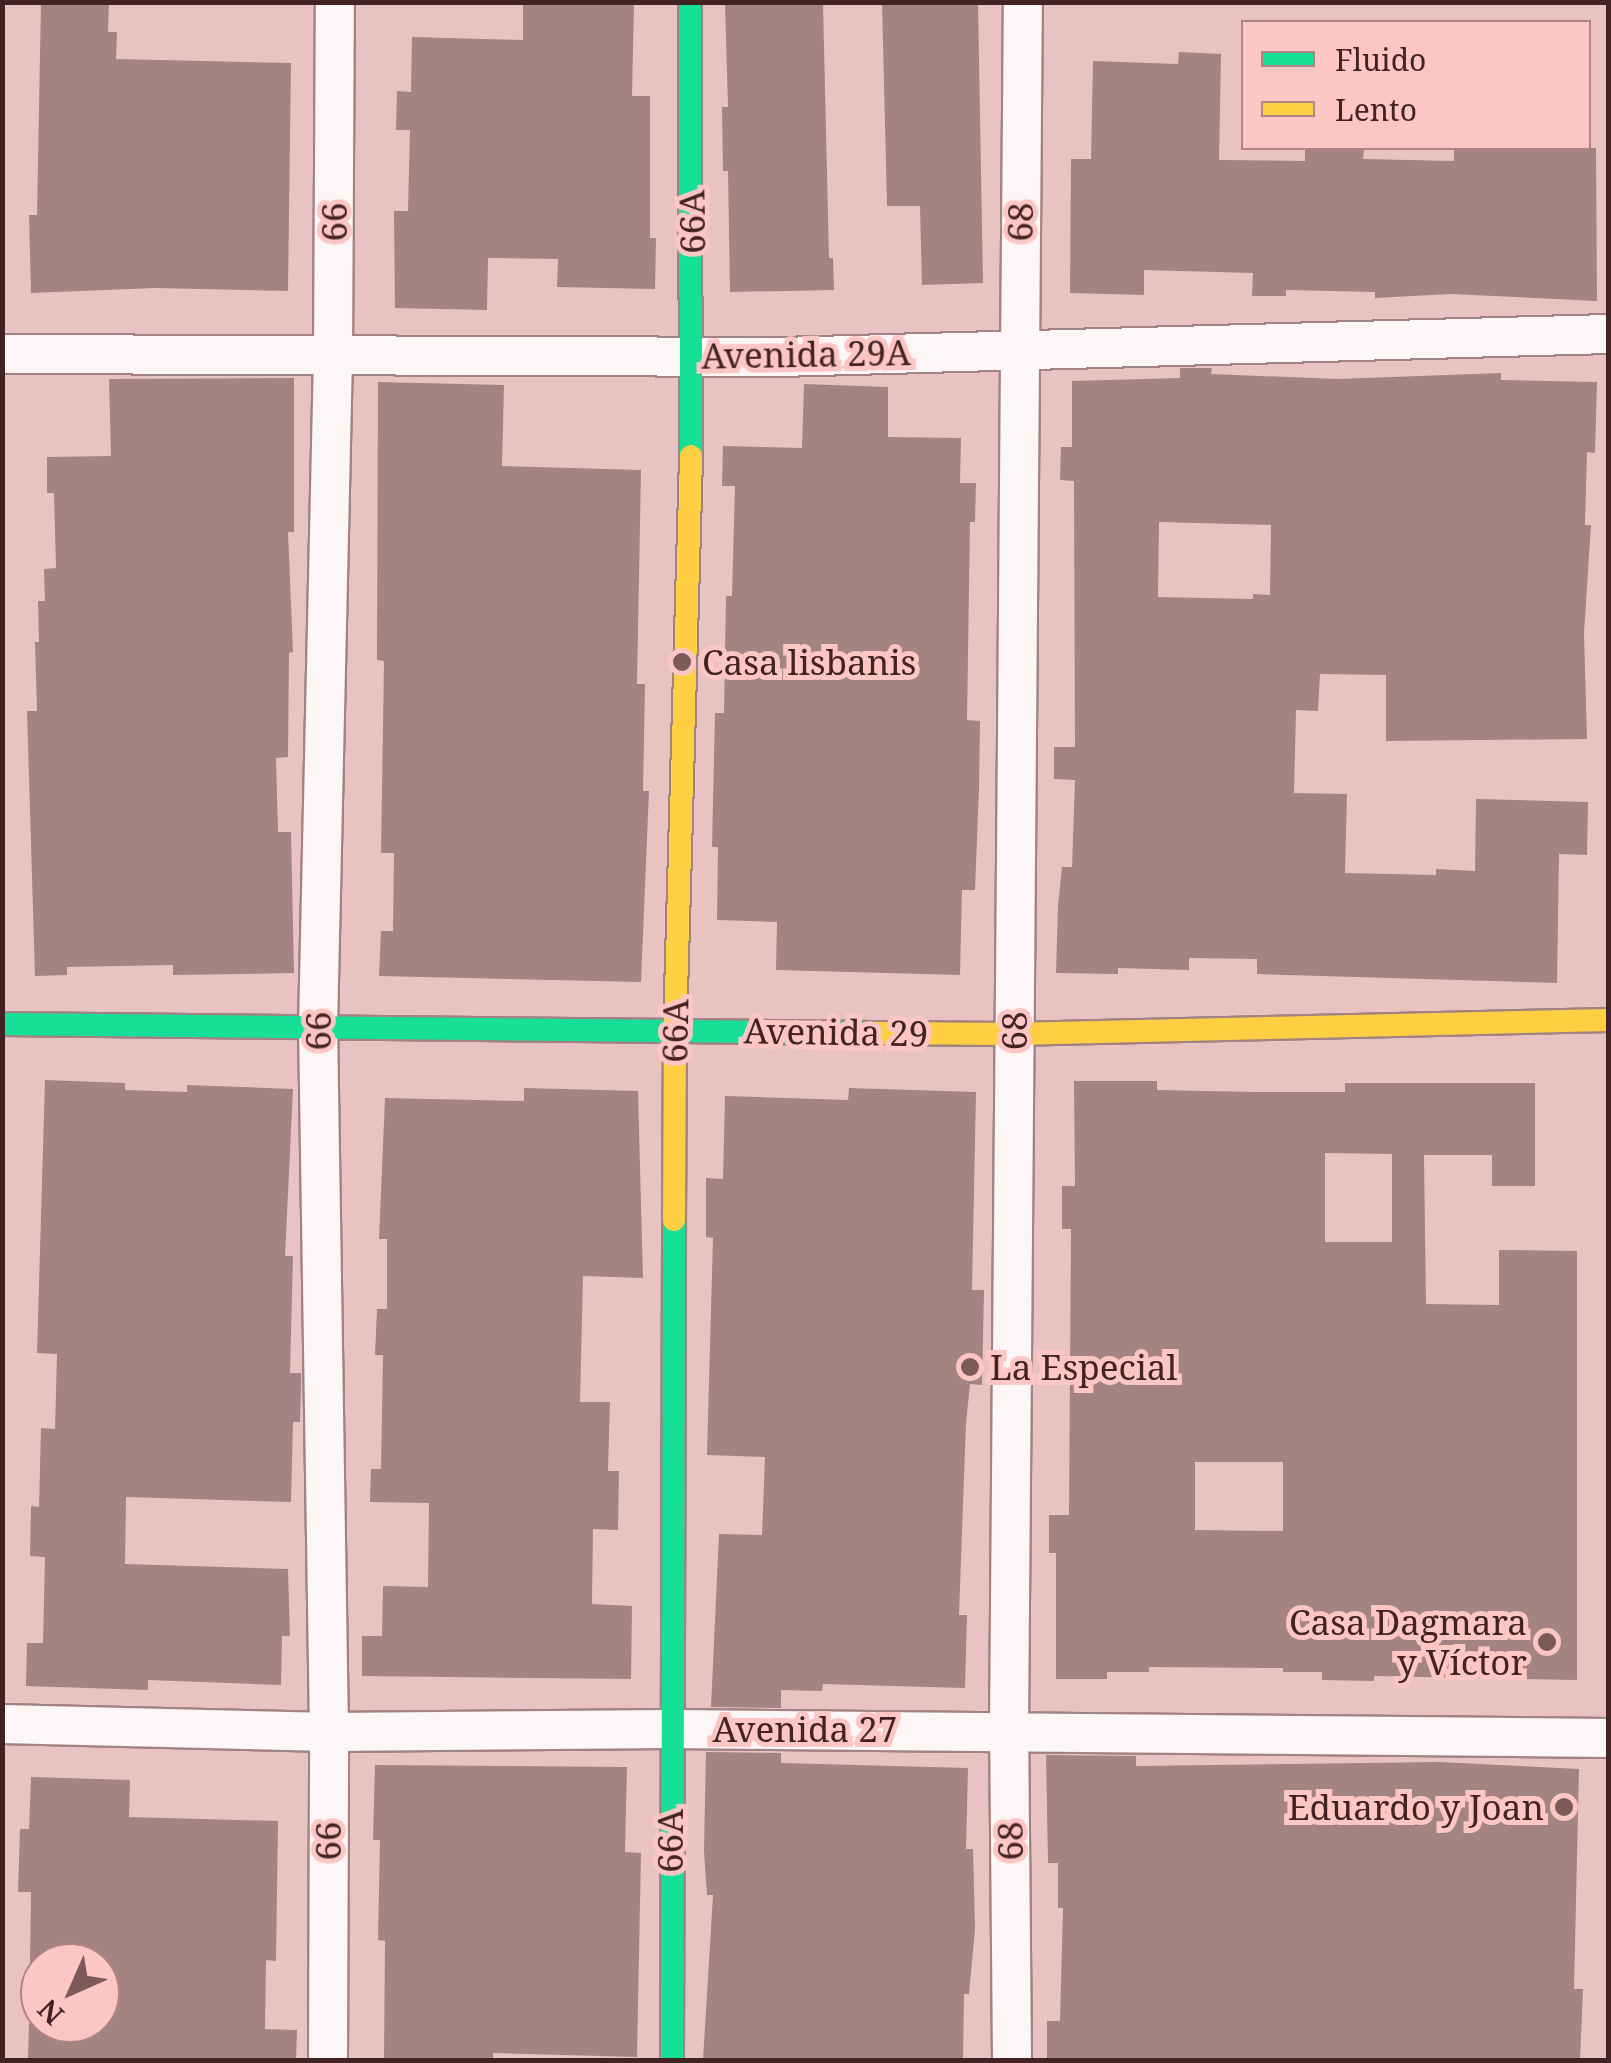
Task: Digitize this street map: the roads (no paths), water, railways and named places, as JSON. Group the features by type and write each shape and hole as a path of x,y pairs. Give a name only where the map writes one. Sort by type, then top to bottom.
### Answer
{"street":[{"name":"66","path":"328,2060 329,1732 318,1027 333,358 336,2"},
{"name":"66A","path":"672,2060 675,1030 694,355 690,2"},
{"name":"68","path":"1012,2060 1008,1730 1023,2"},
{"name":"Avenida 29A","path":"2,354 780,357 1608,334"},
{"name":"Avenida 29","path":"2,1024 1014,1034 1608,1020"},
{"name":"Avenida 27","path":"2,1724 329,1732 670,1728 1608,1738"}],"place":[{"name":"Casa lisbanis","path":"682,662"},
{"name":"La Especial","path":"970,1367"},
{"name":"Casa Dagmara y Víctor","path":"1547,1642"},
{"name":"Eduardo y Joan","path":"1564,1807"}]}
